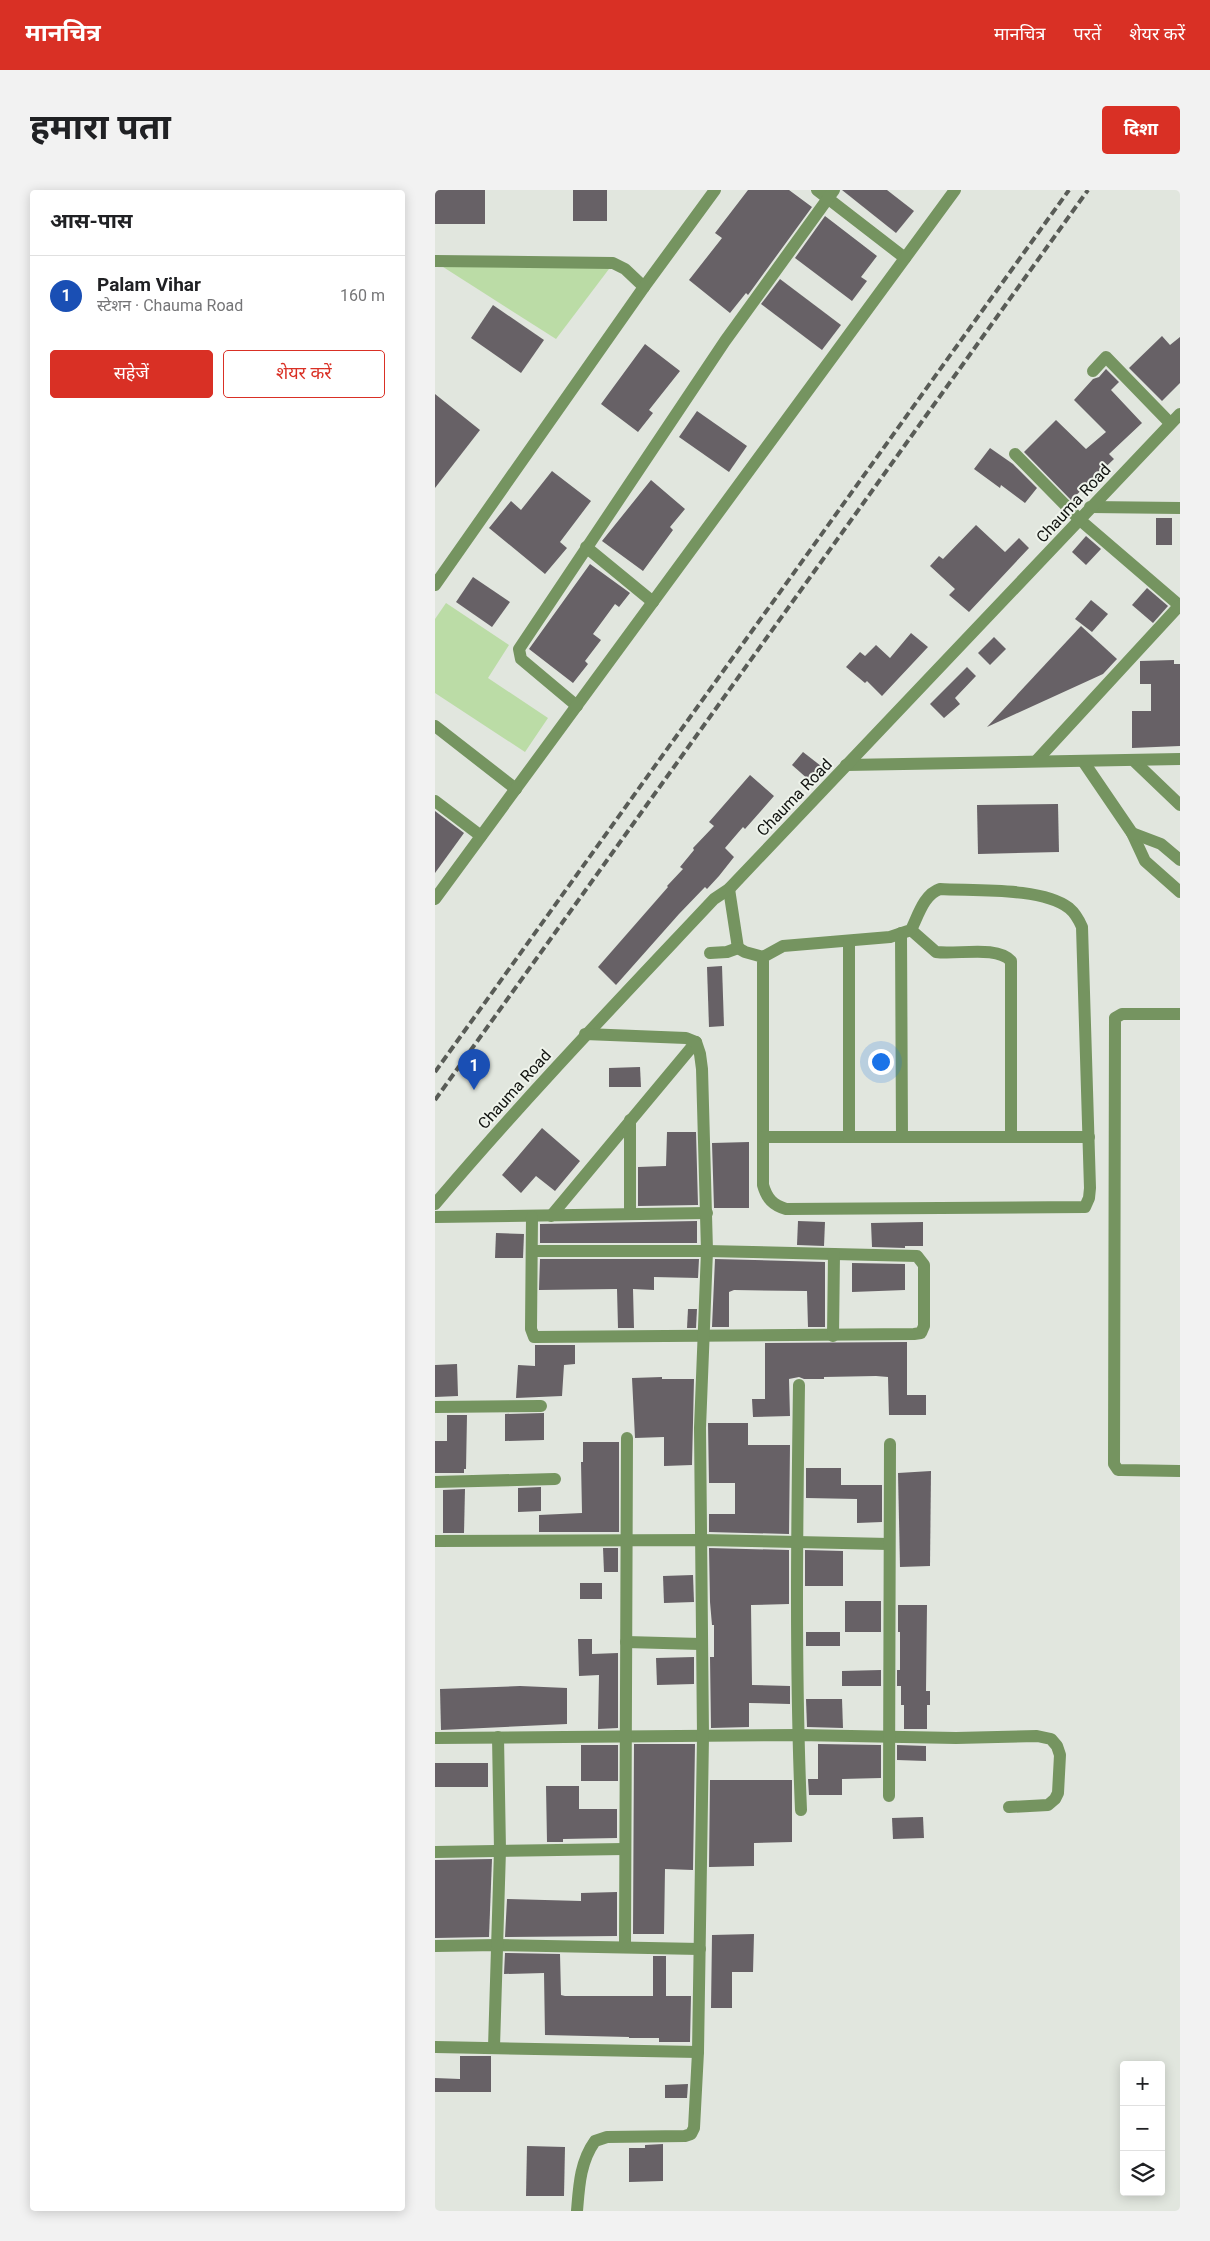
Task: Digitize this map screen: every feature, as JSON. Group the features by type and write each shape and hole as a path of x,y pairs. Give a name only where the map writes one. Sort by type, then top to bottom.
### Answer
{"street":[{"path":"436,582 715,190"},
{"path":"817,190 831,194 905,258"},
{"path":"435,899 955,190"},
{"path":"577,706 521,659 519,654 523,643 725,341 831,194"},
{"path":"435,261 613,262 625,269 644,288"},
{"path":"1093,371 1106,357 1170,423"},
{"name":"Chauma Road","path":"435,1204 585,1034 714,899 729,889 1180,414"},
{"path":"1015,454 1080,520 1180,606 1037,760"},
{"path":"1091,508 1180,508"},
{"path":"586,547 653,602"},
{"path":"435,726 516,790"},
{"path":"846,765 1180,758"},
{"path":"1133,760 1180,806"},
{"path":"1083,761 1132,832 1145,862 1180,892"},
{"path":"435,801 481,836"},
{"path":"1132,832 1161,844 1180,860"},
{"path":"729,889 737,948"},
{"path":"763,957 763,1186 766,1194 775,1205 786,1209 1080,1208 1085,1207 1089,1198 1089,1137 1082,927 1076,916 1069,908 1052,899 1027,893 940,889 931,894 906,932 901,1137"},
{"path":"710,953 727,952 737,948 763,957 783,946 849,942 890,937 906,932"},
{"path":"906,932 936,952 996,952 1007,956 1011,961 1011,1137"},
{"path":"849,942 849,1137"},
{"path":"1180,1014 1122,1014 1115,1018 1114,1464 1118,1470 1180,1471"},
{"path":"577,2211 579,2184 584,2162 595,2141 607,2137 685,2136 691,2134 694,2128 700,1949 703,1736 700,1428 707,1251 702,1069 696,1042 686,1038 585,1034"},
{"path":"551,1216 696,1042"},
{"path":"630,1120 630,1214"},
{"path":"763,1137 1089,1137"},
{"path":"435,1217 707,1213"},
{"path":"532,1217 531,1329 534,1337 914,1334 921,1333 924,1326 923,1265 917,1256 707,1251 532,1251"},
{"path":"833,1336 834,1254"},
{"path":"799,1384 796,1543 798,1735 801,1810"},
{"path":"435,1407 541,1406"},
{"path":"625,1947 627,1438"},
{"path":"889,1796 890,1444"},
{"path":"435,1482 555,1480"},
{"path":"435,1541 701,1540 889,1544"},
{"path":"626,1642 701,1644"},
{"path":"435,1738 798,1735 956,1738 1037,1736 1051,1739 1057,1746 1060,1754 1058,1793 1055,1798 1048,1805 1009,1807"},
{"path":"493,2047 499,1945 498,1737"},
{"path":"435,1852 624,1849"},
{"path":"435,1946 499,1945 700,1949"},
{"path":"435,2047 697,2052"}],"green space":[{"path":"440,265 612,265 556,339"},
{"path":"446,603 509,645 488,678 548,718 525,752 435,693 435,619"}],"building":[{"path":"435,190 485,190 485,224 435,224"},
{"path":"573,190 607,190 607,221 573,221"},
{"path":"748,190 789,190 812,207 748,295 746,293 730,313 689,280 722,238 715,233"},
{"path":"842,190 887,190 914,211 896,233"},
{"path":"825,216 877,256 861,277 867,281 852,301 795,258"},
{"path":"780,279 841,325 822,350 761,304"},
{"path":"493,305 544,340 521,373 471,338"},
{"path":"1162,336 1170,345 1180,337 1180,383 1162,401 1129,368"},
{"path":"645,344 680,371 649,410 653,413 638,432 601,404"},
{"path":"1106,369 1119,382 1111,390 1142,423 1109,454 1114,459 1071,500 1024,452 1056,420 1086,449 1106,432 1074,400 1093,379 1099,377"},
{"path":"435,394 480,430 435,488"},
{"path":"697,411 747,446 729,472 679,437"},
{"path":"990,448 1013,464 1037,488 1025,503 1001,485 1000,488 974,469"},
{"path":"552,471 591,501 560,542 567,548 545,574 489,528 511,501 521,510"},
{"path":"651,480 685,509 670,527 673,530 643,571 602,541"},
{"path":"1156,518 1172,518 1172,545 1156,545"},
{"path":"976,525 1005,552 1019,538 1029,548 969,612 949,595 955,589 930,566 939,556 943,559"},
{"path":"1086,536 1101,549 1086,565 1072,552"},
{"path":"590,564 630,593 619,607 615,604 593,634 601,640 585,661 588,664 573,683 529,649"},
{"path":"473,577 510,602 492,627 456,602"},
{"path":"1147,588 1168,606 1153,623 1132,605"},
{"path":"1091,600 1108,614 1092,632 1075,619"},
{"path":"1081,626 1117,659 1103,674 987,727"},
{"path":"911,633 928,647 882,696 867,681 865,683 846,667 860,652 865,656 876,645 890,658"},
{"path":"994,637 1006,649 990,665 978,653"},
{"path":"1174,660 1174,664 1180,664 1180,746 1132,748 1132,711 1151,711 1151,684 1140,684 1140,661"},
{"path":"967,667 976,676 955,698 960,704 944,718 930,704"},
{"path":"803,752 821,766 809,780 792,765"},
{"path":"750,775 774,796 745,829 743,827 725,848 734,857 719,876 707,889 705,887 679,914 616,985 598,967 683,869 680,867 694,850 693,848 714,826 709,822"},
{"path":"1058,804 1059,852 978,854 977,805"},
{"path":"435,811 464,833 435,873"},
{"path":"722,966 724,1026 709,1027 707,967"},
{"path":"640,1067 641,1087 609,1087 609,1068"},
{"path":"542,1128 580,1161 555,1191 536,1176 521,1193 502,1175"},
{"path":"667,1132 696,1132 698,1205 638,1206 638,1167 666,1166"},
{"path":"749,1142 749,1208 714,1208 712,1143"},
{"path":"697,1221 697,1243 540,1243 540,1224"},
{"path":"798,1221 825,1222 824,1246 797,1245"},
{"path":"923,1222 923,1246 905,1246 905,1248 872,1247 871,1223"},
{"path":"496,1233 524,1234 523,1258 495,1258"},
{"path":"540,1259 699,1259 698,1278 654,1277 654,1290 633,1289 634,1328 618,1328 617,1289 539,1290"},
{"path":"715,1259 825,1262 825,1327 808,1327 807,1291 734,1290 729,1292 729,1327 712,1327"},
{"path":"852,1263 905,1264 905,1290 852,1292"},
{"path":"688,1309 697,1309 696,1328 687,1328"},
{"path":"907,1342 907,1395 926,1395 926,1415 889,1415 888,1377 876,1376 824,1377 824,1379 804,1379 799,1377 789,1379 790,1416 753,1417 752,1399 765,1399 765,1343"},
{"path":"535,1345 575,1345 575,1364 564,1365 562,1396 516,1398 518,1365 535,1366"},
{"path":"457,1364 458,1396 435,1397 435,1365"},
{"path":"662,1377 662,1379 694,1379 692,1465 664,1466 664,1437 635,1438 632,1378"},
{"path":"544,1413 544,1440 505,1441 505,1414"},
{"path":"447,1415 467,1415 466,1469 464,1469 464,1473 435,1473 435,1441 447,1441"},
{"path":"708,1423 748,1423 748,1445 790,1445 789,1534 709,1532 709,1514 735,1514 735,1483 709,1483"},
{"path":"583,1442 619,1442 619,1532 539,1532 539,1515 582,1513 581,1462 583,1462"},
{"path":"806,1468 841,1468 841,1485 882,1485 882,1522 857,1523 857,1499 806,1498"},
{"path":"931,1471 930,1566 900,1567 898,1473"},
{"path":"541,1487 541,1511 518,1512 518,1488"},
{"path":"465,1489 464,1533 443,1533 443,1490"},
{"path":"603,1548 618,1548 618,1572 604,1572"},
{"path":"709,1548 789,1550 789,1604 751,1605 752,1685 790,1686 790,1704 749,1703 749,1727 711,1728 710,1657 714,1657 714,1625 712,1625 710,1602"},
{"path":"805,1550 843,1551 843,1586 805,1586"},
{"path":"693,1575 694,1602 664,1603 663,1576"},
{"path":"580,1583 602,1583 602,1599 580,1599"},
{"path":"845,1601 881,1601 881,1632 845,1632"},
{"path":"898,1605 927,1605 926,1691 930,1691 930,1705 927,1705 927,1729 904,1729 904,1705 901,1705 901,1686 897,1686 897,1670 900,1670"},
{"path":"806,1632 840,1632 840,1646 806,1646"},
{"path":"578,1639 592,1639 592,1654 618,1653 618,1728 598,1729 599,1675 579,1676"},
{"path":"694,1657 694,1684 657,1685 656,1658"},
{"path":"881,1670 881,1686 842,1686 842,1671"},
{"path":"520,1686 567,1688 567,1724 441,1730 440,1689"},
{"path":"806,1699 842,1699 843,1728 807,1727"},
{"path":"634,1744 695,1744 693,1870 665,1869 664,1934 633,1934"},
{"path":"818,1744 881,1745 881,1778 842,1779 842,1795 809,1795 808,1779 818,1779"},
{"path":"581,1745 618,1745 618,1781 581,1781"},
{"path":"897,1745 926,1746 926,1761 897,1760"},
{"path":"435,1763 488,1763 488,1787 435,1787"},
{"path":"710,1780 792,1780 792,1842 754,1843 754,1866 709,1867"},
{"path":"546,1786 579,1786 579,1809 617,1809 617,1838 563,1839 563,1842 547,1842"},
{"path":"923,1817 924,1838 893,1839 892,1818"},
{"path":"492,1859 489,1937 435,1938 435,1860"},
{"path":"617,1892 617,1936 505,1937 507,1899 581,1901 581,1893"},
{"path":"754,1934 753,1972 732,1972 732,2008 711,2008 712,1935"},
{"path":"505,1953 560,1954 561,1995 565,1996 653,1996 653,1956 666,1956 666,1996 691,1996 690,2042 659,2042 659,2038 545,2035 544,1973 504,1974"},
{"path":"460,2056 491,2056 491,2092 435,2092 435,2078 460,2079"},
{"path":"688,2084 687,2098 665,2098 665,2085"},
{"path":"663,2144 663,2181 629,2182 629,2148 645,2148 645,2145"},
{"path":"527,2146 565,2147 564,2196 526,2196"}],"railway":[{"path":"435,1072 1069,190"},
{"path":"435,1100 1088,190"}],"place":[{"name":"Palam Vihar","path":"474,1090"}]}
